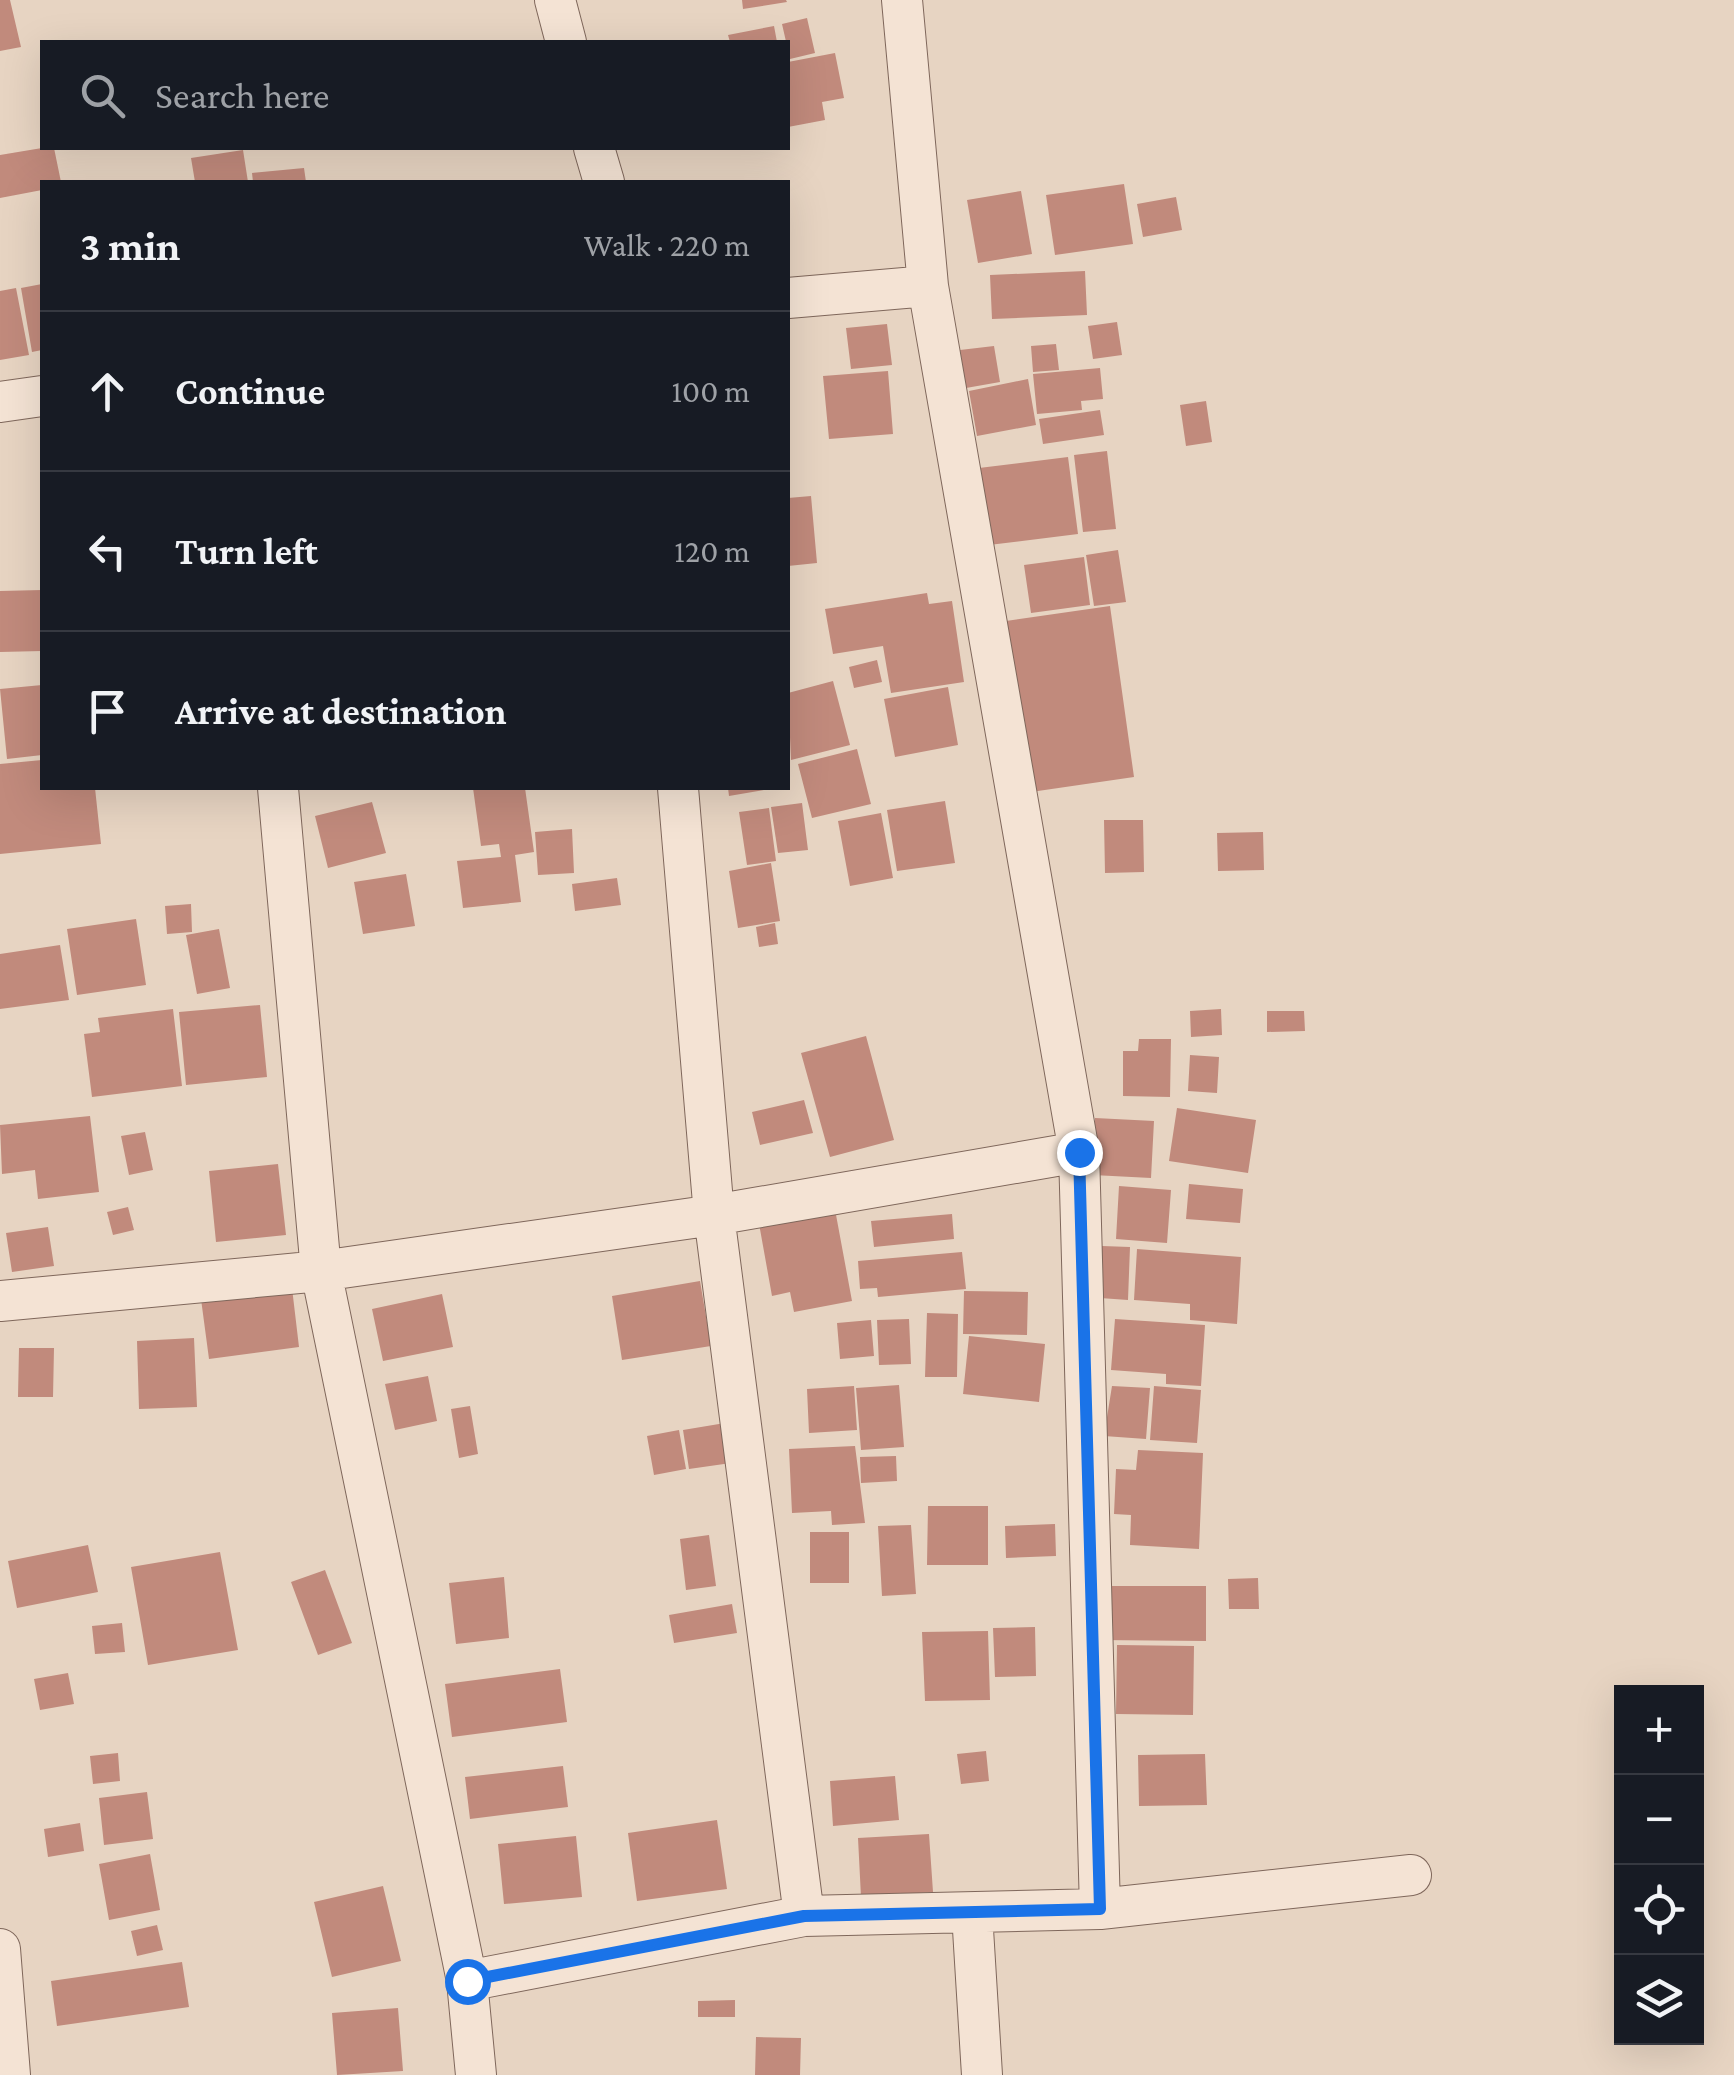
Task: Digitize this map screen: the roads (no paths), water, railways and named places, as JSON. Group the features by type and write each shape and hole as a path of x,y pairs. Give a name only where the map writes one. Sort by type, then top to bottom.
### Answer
{"street":[{"path":"555,0 565,40"},
{"path":"902,0 928,286 1079,1152 1100,1909"},
{"path":"595,150 603,180"},
{"path":"790,298 928,286"},
{"path":"0,402 40,396"},
{"path":"278,790 320,1271 467,1981 476,2075"},
{"path":"678,790 714,1215 804,1916"},
{"path":"0,1301 320,1271 714,1215 1079,1152"},
{"path":"467,1981 804,1916 1100,1909 1412,1875"},
{"path":"972,1913 982,2075"},
{"path":"0,1948 10,2075"}]}
